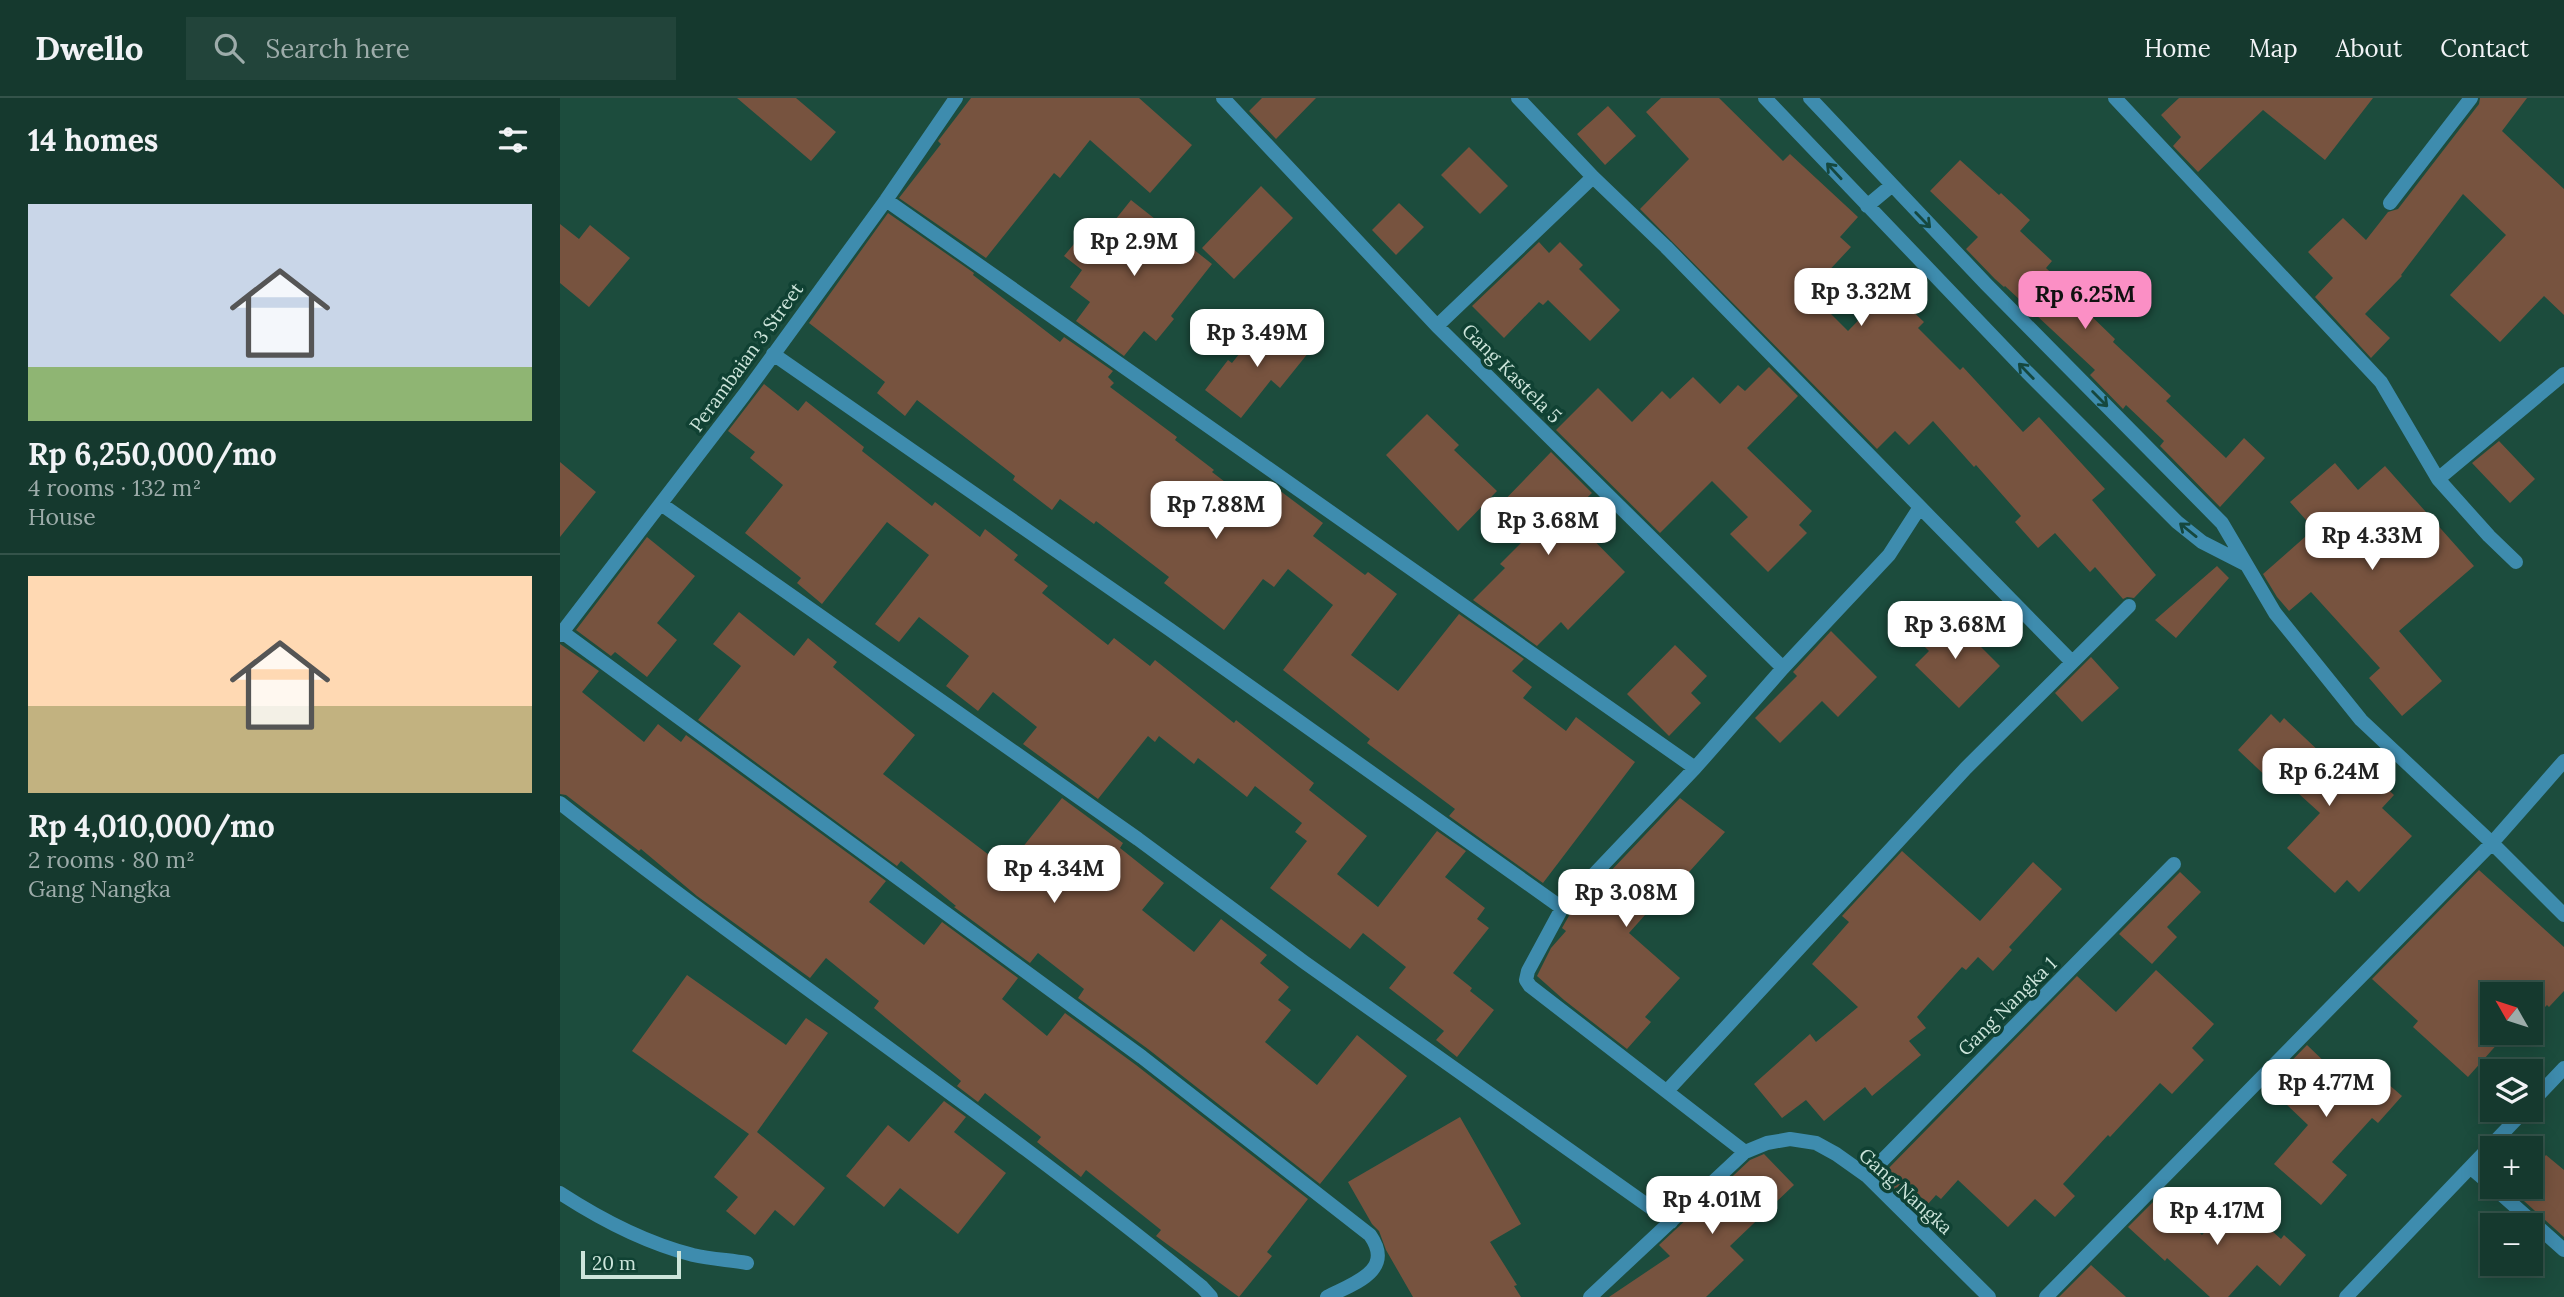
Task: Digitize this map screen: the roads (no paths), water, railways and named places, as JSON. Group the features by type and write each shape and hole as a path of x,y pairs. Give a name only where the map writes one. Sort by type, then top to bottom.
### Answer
{"street":[{"name":"Perambaian 3 Street","path":"561,633 773,355 886,200 956,98"},
{"name":"Gang Kastela 5","path":"1223,98 1437,326 1783,668"},
{"path":"1518,98 2072,662"},
{"path":"1765,98 2036,381 2177,522 2202,542 2246,565"},
{"path":"1810,98 1891,186 2222,523 2275,612 2361,720 2564,915"},
{"path":"2115,98 2381,382 2438,479 2516,562"},
{"path":"2390,203 2471,98"},
{"path":"1437,326 1593,177"},
{"path":"1867,206 1891,186"},
{"path":"886,200 1695,768"},
{"path":"773,355 1169,629 1562,908"},
{"path":"2438,479 2564,374"},
{"path":"661,504 1138,839 1304,962 1671,1222"},
{"path":"1745,1152 1526,980 1528,971 1562,908 1695,768 1783,668 1889,555 1920,507"},
{"path":"1667,1091 1966,768 2129,606"},
{"path":"561,633 1142,1057 1370,1235 1378,1246 1380,1256 1369,1275 1327,1297"},
{"path":"2046,1297 2492,843 2564,761"},
{"path":"560,803 726,932 974,1109 1132,1230 1211,1297"},
{"name":"Gang Nangka 1","path":"1867,1176 2174,864"},
{"path":"2543,1090 2564,1068"},
{"path":"2346,1297 2514,1122"},
{"name":"Gang Nangka","path":"1590,1297 1745,1152 1768,1143 1790,1139 1816,1143 1867,1176 1989,1297"},
{"path":"2471,1168 2480,1176"},
{"path":"560,1193 641,1238 693,1255 747,1263"},
{"path":"2507,1199 2564,1250"}]}
